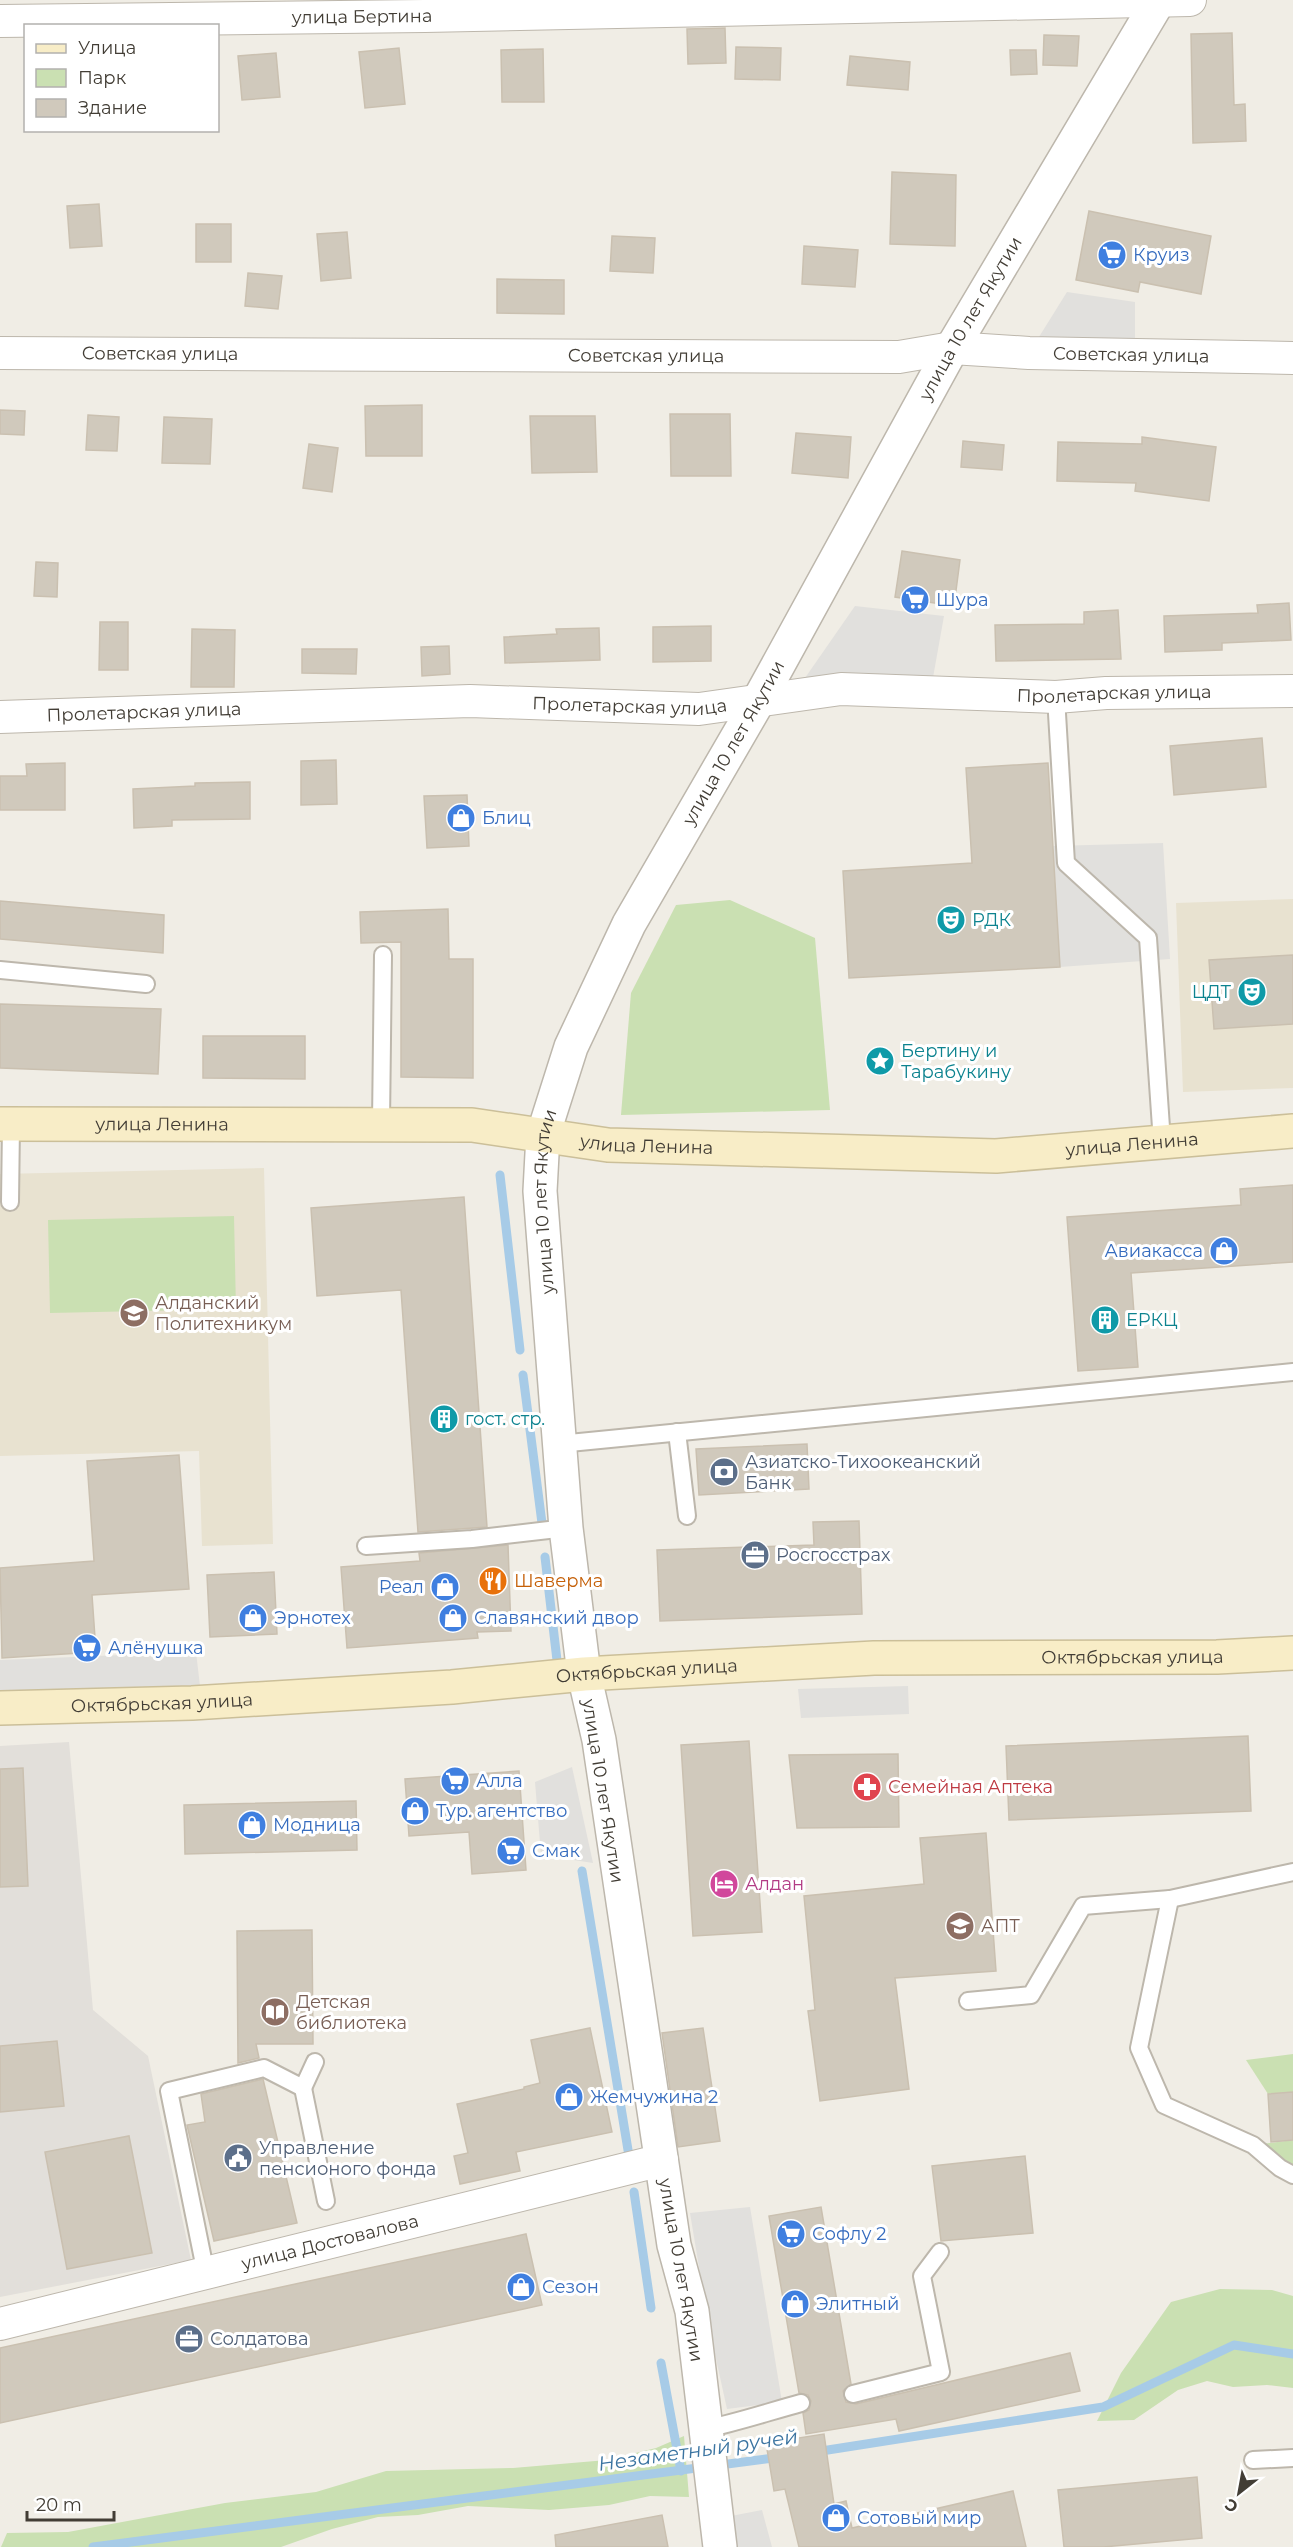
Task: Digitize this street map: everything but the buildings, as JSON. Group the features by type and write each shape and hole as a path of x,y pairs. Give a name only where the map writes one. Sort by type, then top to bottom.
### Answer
{"main road":[{"name":"улица Ленина","path":"5,1125 472,1125 608,1145 996,1156 1293,1131"},
{"name":"Октябрьская улица","path":"0,1708 192,1703 441,1687 584,1674 874,1658 1205,1657 1293,1653"}],"street":[{"name":"улица 10 лет Якутии","path":"720,2547 717,2503 692,2311 674,2246 616,1870 599,1740 584,1674 566,1528 559,1444 540,1191 543,1136 571,1047 629,924 760,698 952,348 1159,0"},
{"name":"улица Бертина","path":"0,21 437,16 1190,0"},
{"name":"Советская улица","path":"0,353 899,357 952,348 1293,358"},
{"name":"Пролетарская улица","path":"0,717 470,701 699,709 760,698 841,689 1056,697 1106,693 1293,691"},
{"name":"улица Достовалова","path":"0,2324 662,2160"}],"lane":[{"path":"1056,697 1066,863 1148,938 1162,1142"},
{"path":"381,1124 383,955"},
{"path":"0,970 146,984"},
{"path":"5,1125 10,1202"},
{"path":"559,1444 1293,1372"},
{"path":"677,1432 687,1516"},
{"path":"366,1546 472,1539 566,1528"},
{"path":"968,2001 1031,1995 1083,1906 1170,1899 1293,1872"},
{"path":"1170,1899 1139,2048 1164,2105 1253,2145 1280,2168 1293,2175"},
{"path":"315,2062 303,2088 326,2201"},
{"path":"206,2274 169,2091 264,2068 303,2088"},
{"path":"853,2394 941,2372 922,2276 940,2252"},
{"path":"708,2442 757,2415 801,2403"},
{"path":"1252,2460 1293,2458"}],"shaded area":[{"path":"1067,292 1135,302 1135,355 1029,353"},
{"path":"855,606 944,616 932,683 805,678"},
{"path":"1163,843 1170,959 1060,967 1053,846"},
{"path":"1293,899 1293,1088 1183,1092 1176,903"},
{"name":"Алданский Политехникум","path":"264,1168 273,1544 202,1546 199,1451 0,1456 0,1174"},
{"path":"196,1652 200,1686 0,1695 0,1660"},
{"path":"908,1686 909,1714 801,1718 798,1689"},
{"path":"69,1742 93,2010 148,2056 191,2260 0,2297 0,1746"},
{"path":"572,1767 593,1863 541,1855 535,1782"},
{"path":"750,2207 782,2402 727,2409 709,2327 690,2213"},
{"path":"762,2510 772,2547 738,2547 731,2516"}],"green space":[{"path":"730,900 815,938 830,1110 621,1115 631,993 676,905"},
{"path":"234,1216 236,1309 50,1313 48,1220"},
{"path":"1293,2054 1293,2092 1268,2094 1246,2060"},
{"path":"1293,2140 1293,2167 1253,2145"},
{"path":"1220,2289 1272,2290 1293,2296 1293,2388 1267,2385 1233,2387 1207,2381 1178,2390 1134,2420 1097,2421 1121,2373 1171,2302"},
{"path":"684,2436 689,2497 650,2496 609,2505 549,2510 468,2506 418,2515 378,2517 332,2529 281,2547 1,2547 7,2533 68,2532 225,2503 316,2492 386,2471 513,2468 607,2460 656,2448"}],"waterway":[{"path":"500,1175 520,1350"},
{"path":"523,1375 543,1531"},
{"path":"545,1557 558,1669"},
{"path":"582,1871 629,2156"},
{"path":"634,2192 651,2308"},
{"name":"Незаметный ручей","path":"815,2452 1103,2407 1234,2345 1293,2354"},
{"path":"661,2363 681,2471"},
{"name":"Незаметный ручей","path":"93,2547 781,2457"}],"place":[{"name":"Круиз","path":"1112,255"},
{"name":"Шура","path":"915,600"},
{"name":"Блиц","path":"461,818"},
{"name":"РДК","path":"951,920"},
{"name":"ЦДТ","path":"1252,992"},
{"name":"Бертину и Тарабукину","path":"880,1061"},
{"name":"Авиакасса","path":"1224,1251"},
{"name":"Алданский Политехникум","path":"134,1313"},
{"name":"ЕРКЦ","path":"1105,1320"},
{"name":"гост. стр.","path":"444,1419"},
{"name":"Азиатско-Тихоокеанский Банк","path":"724,1472"},
{"name":"Росгосстрах","path":"755,1555"},
{"name":"Шаверма","path":"493,1581"},
{"name":"Реал","path":"445,1587"},
{"name":"Эрнотех","path":"253,1618"},
{"name":"Славянский двор","path":"453,1618"},
{"name":"Алёнушка","path":"87,1648"},
{"name":"Алла","path":"455,1781"},
{"name":"Семейная Аптека","path":"867,1787"},
{"name":"Тур. агентство","path":"415,1811"},
{"name":"Модница","path":"252,1825"},
{"name":"Смак","path":"511,1851"},
{"name":"Алдан","path":"724,1884"},
{"name":"АПТ","path":"960,1926"},
{"name":"Детская библиотека","path":"275,2012"},
{"name":"Жемчужина 2","path":"569,2097"},
{"name":"Управление пенсионого фонда","path":"238,2158"},
{"name":"Софлу 2","path":"791,2234"},
{"name":"Сезон","path":"521,2287"},
{"name":"Элитный","path":"795,2304"},
{"name":"Солдатова","path":"189,2339"},
{"name":"Сотовый мир","path":"836,2518"}]}
